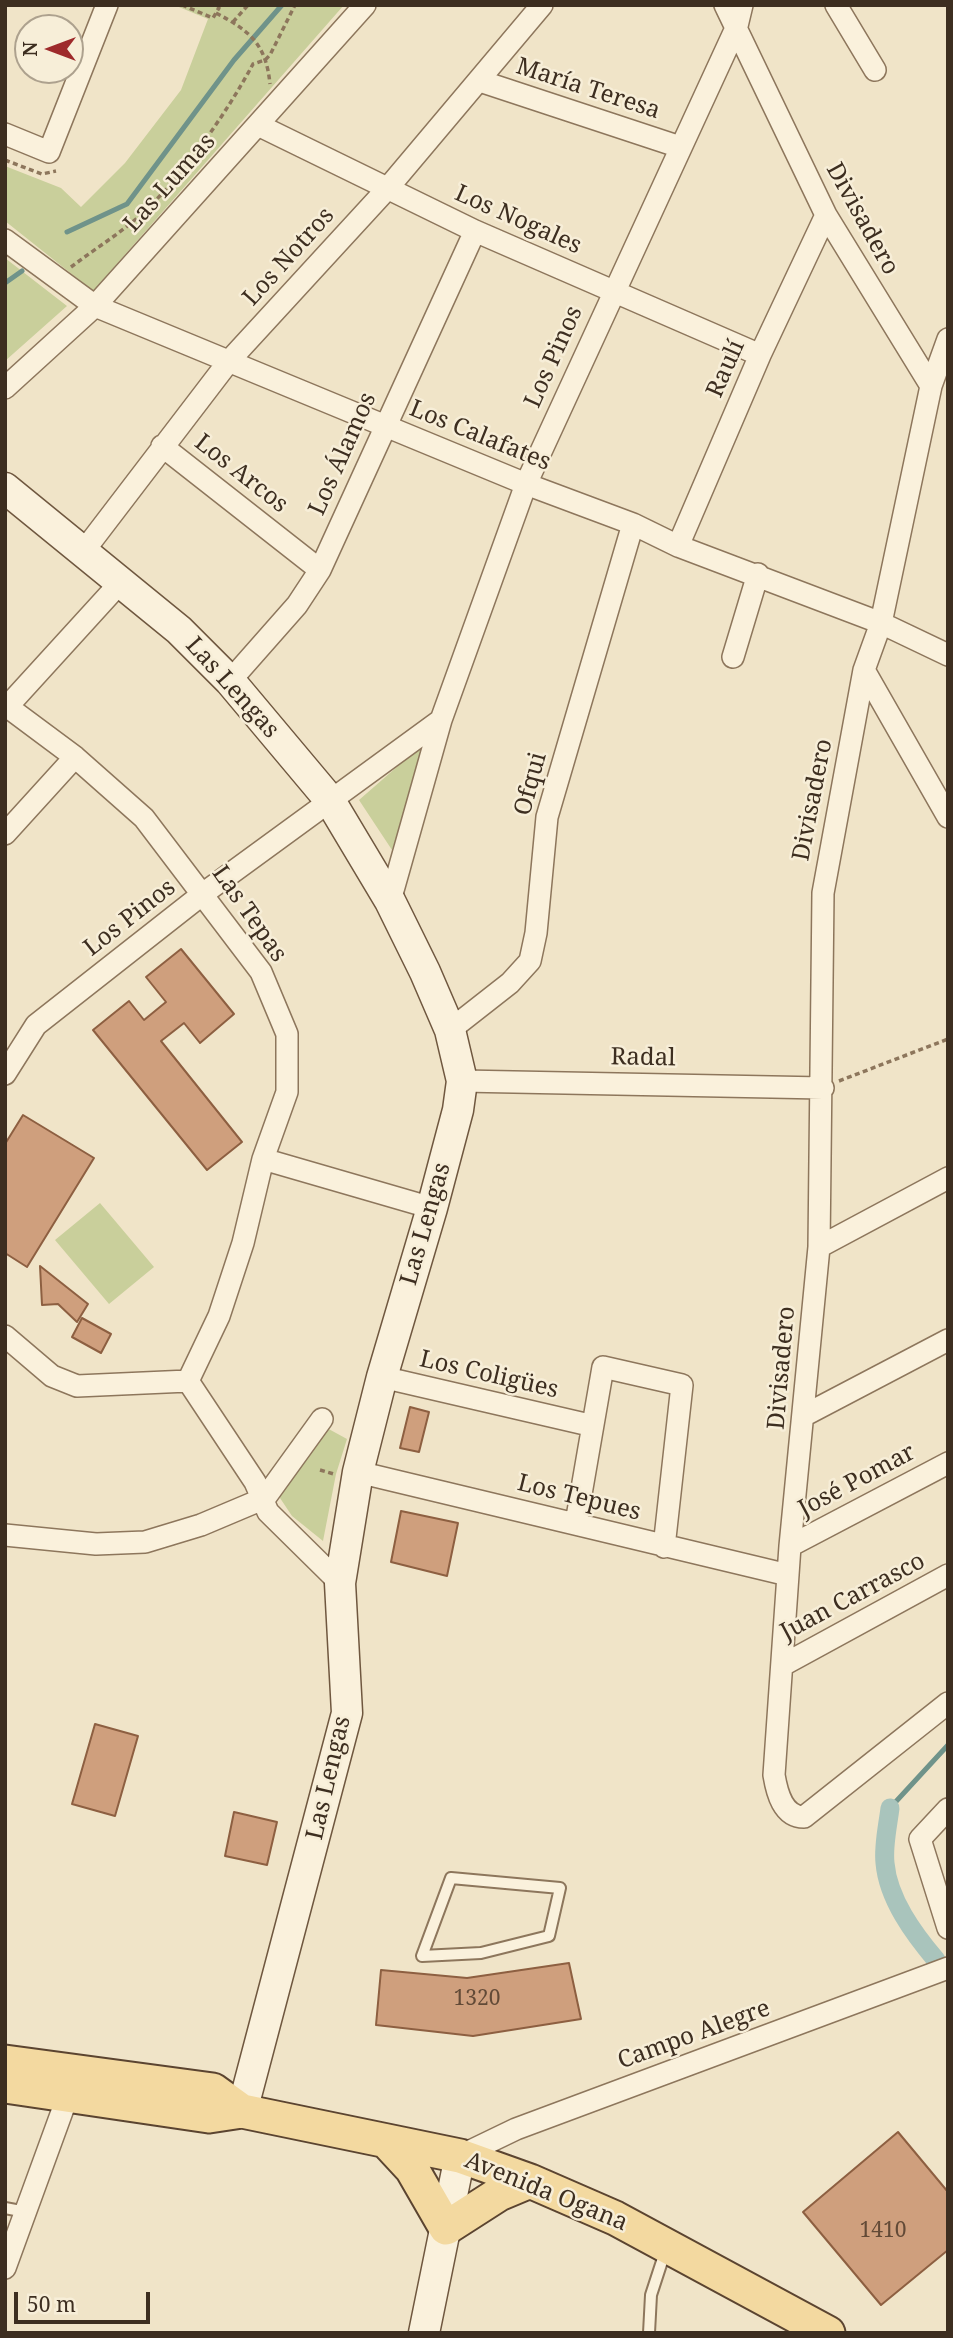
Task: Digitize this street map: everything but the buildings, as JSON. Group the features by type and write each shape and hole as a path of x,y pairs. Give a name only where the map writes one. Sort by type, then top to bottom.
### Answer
{"main road":[{"name":"Avenida Ogana","path":"5,2062 72,2083"},
{"name":"Avenida Ogana","path":"5,2086 72,2083 213,2090 242,2111 460,2156 530,2181 615,2218 828,2333"},
{"path":"387,2142 412,2169 446,2228 499,2194 530,2181"}],"street":[{"path":"5,134 49,152 107,5"},
{"name":"Las Lumas","path":"5,388 95,306 365,5"},
{"name":"Los Notros","path":"83,552 229,361 387,189 542,5"},
{"name":"Divisadero","path":"724,5 739,15 826,215 931,386 881,623 864,670 823,892 823,1088 819,1247 805,1415 790,1546 774,1775 776,1792 784,1805 797,1817 804,1817 948,1703"},
{"path":"836,5 875,70"},
{"name":"Los Pinos","path":"390,901 441,720 526,484 739,15"},
{"name":"María Teresa","path":"480,81 680,147"},
{"name":"Los Nogales","path":"258,125 475,230 760,355"},
{"name":"Raulí","path":"678,546 760,355 826,215"},
{"name":"Los Álamos","path":"230,681 297,605 320,570 475,230"},
{"name":"Los Calafates","path":"5,240 95,306 526,484 634,524 678,546 758,574 881,623 948,655"},
{"path":"931,386 948,339"},
{"name":"Los Arcos","path":"162,446 320,570"},
{"name":"Las Lengas","path":"5,488 179,630 230,681 329,799 390,901 450,1030 461,1081 458,1110 432,1208 382,1377 348,1474 340,1583 347,1713 242,2111"},
{"name":"Ofqui","path":"450,1030 510,983 530,961 536,933 547,817 634,524"},
{"path":"733,657 758,574"},
{"path":"6,706 120,584"},
{"path":"864,670 948,817"},
{"name":"Las Tepas","path":"6,706 75,757 144,818 204,893 261,972 287,1034 288,1092 263,1159 243,1243 219,1316 188,1381"},
{"name":"Los Pinos","path":"6,1069 36,1025 204,893 329,799 441,720"},
{"path":"5,834 75,757"},
{"name":"Radal","path":"461,1081 823,1088"},
{"path":"263,1159 432,1208"},
{"path":"819,1247 948,1178"},
{"path":"5,1336 52,1376 77,1387 188,1381 264,1498 268,1512 340,1583"},
{"path":"805,1415 948,1340"},
{"path":"576,1523 603,1367 682,1385 664,1547"},
{"name":"Los Coligües","path":"382,1377 585,1424"},
{"path":"5,1535 96,1544 145,1542 201,1525 264,1498 322,1419"},
{"name":"José Pomar","path":"790,1546 948,1463"},
{"name":"Los Tepues","path":"348,1474 576,1523 664,1547 788,1575"},
{"name":"Juan Carrasco","path":"783,1665 948,1575"},
{"path":"945,1915 920,1839 948,1809"},
{"name":"Campo Alegre","path":"460,2156 516,2129 948,1968"},
{"path":"5,2268 15,2210 72,2083"},
{"path":"424,2333 460,2156"}],"lane":[{"path":"451,1878 560,1888 549,1936 481,1953 422,1956 451,1878"},
{"path":"649,2333 651,2295 667,2246"}],"path":[{"path":"182,5 214,18 219,8 213,5"},
{"path":"233,22 248,5"},
{"path":"58,277 136,219 171,183 242,85 253,64 270,55 295,5"},
{"path":"216,13 248,30 264,54"},
{"path":"823,1088 948,1039"},
{"path":"320,1470 348,1474"}],"green space":[{"path":"174,5 344,5 93,291 5,221 5,166 61,188 81,207 125,163 181,90 208,19"},
{"path":"5,258 67,306 5,361"},
{"path":"429,739 392,850 359,800"},
{"path":"100,1203 154,1267 109,1304 55,1240"},
{"path":"325,1427 347,1439 336,1474 323,1541 292,1516 276,1492"}],"waterway":[{"path":"67,232 127,204 234,60 282,5"},
{"path":"5,283 22,271"},
{"path":"890,1808 948,1745"},
{"path":"890,1808 885,1856 891,1890 911,1927 936,1960"}]}
